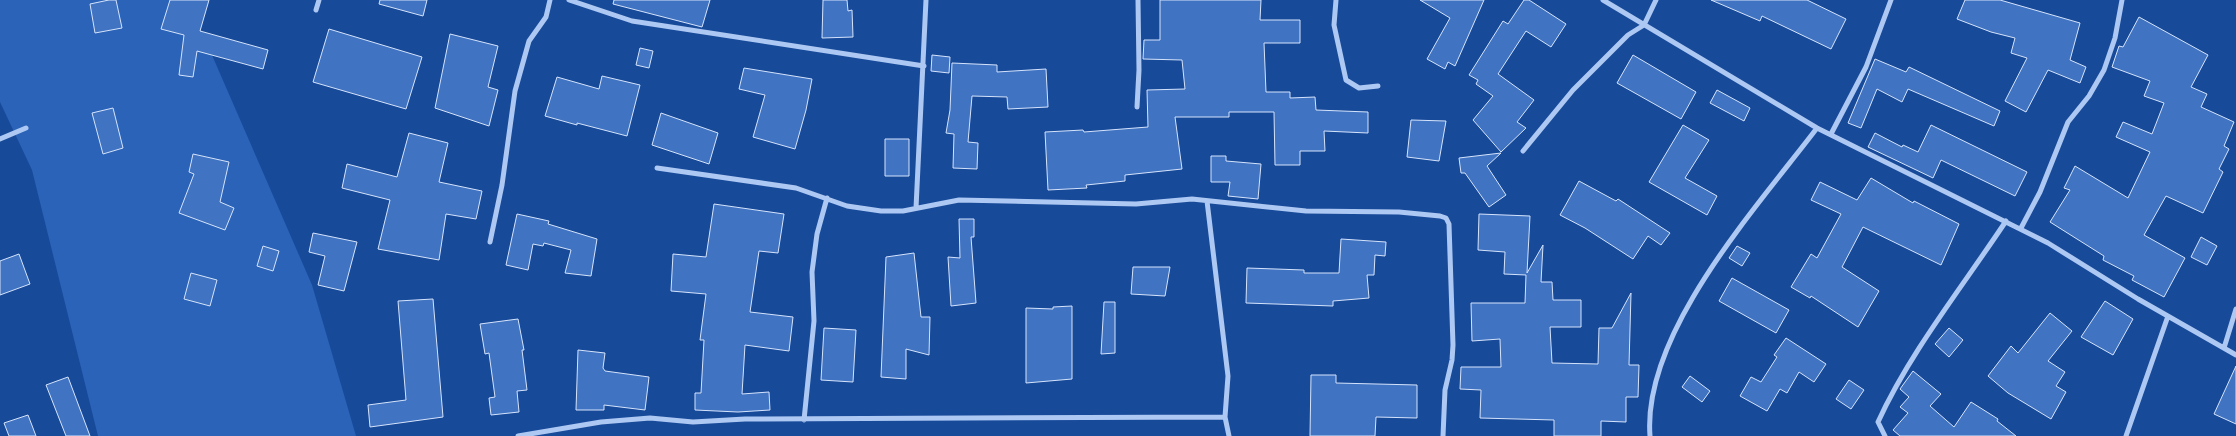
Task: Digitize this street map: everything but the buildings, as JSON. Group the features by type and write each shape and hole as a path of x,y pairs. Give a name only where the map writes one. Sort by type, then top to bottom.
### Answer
{"street":[{"path":"316,10 319,0"},
{"path":"490,242 502,185 515,91 529,41 546,16 550,0"},
{"path":"568,0 632,21 924,66"},
{"path":"916,208 926,0"},
{"path":"1137,107 1139,70 1138,0"},
{"path":"1336,0 1334,25 1346,80 1359,88 1378,86"},
{"path":"1603,0 1817,128 2021,228 2236,355"},
{"path":"1523,151 1573,90 1628,35 1644,25 1656,0"},
{"path":"1831,134 1866,67 1891,0"},
{"path":"2021,228 2040,192 2068,122 2089,96 2104,70 2115,38 2122,0"},
{"path":"0,139 26,128"},
{"path":"1650,436 1648,416 1655,382 1664,354 1688,306 1705,277 1817,128"},
{"path":"656,168 796,188 847,206 881,211 902,211 959,200 1136,204 1192,199 1306,211 1399,212 1431,214 1446,218 1449,224 1451,239 1453,345 1452,360 1445,390 1443,436"},
{"path":"804,420 814,321 812,272 817,234 827,198"},
{"path":"1207,201 1228,376 1226,417 1229,436"},
{"path":"1885,436 1878,422 1891,393 1925,339 2006,222"},
{"path":"2224,348 2236,309"},
{"path":"2126,436 2168,316"},
{"path":"518,436 601,422 650,418 693,422 745,419 1226,417"}],"shaded area":[{"path":"0,0 188,0 312,285 356,436 98,436 32,170 0,102"}]}
